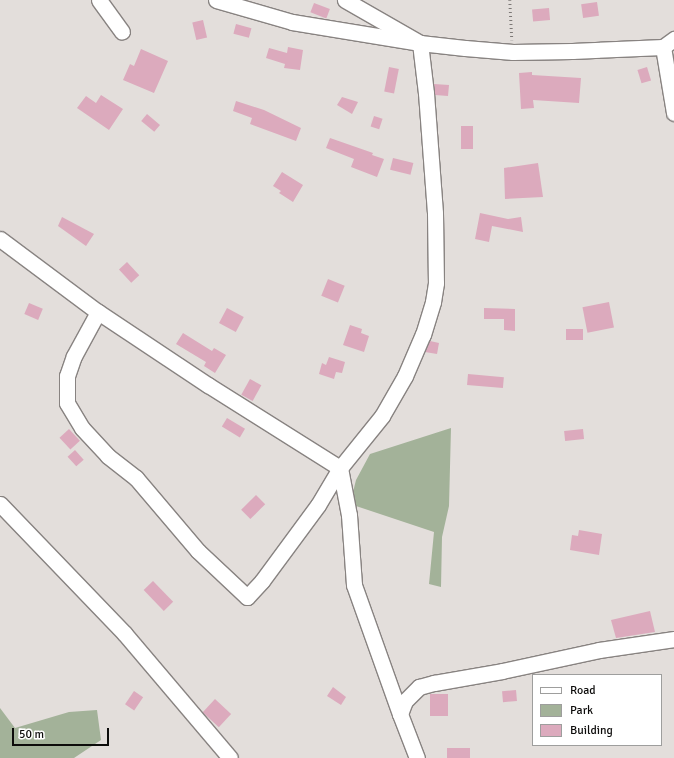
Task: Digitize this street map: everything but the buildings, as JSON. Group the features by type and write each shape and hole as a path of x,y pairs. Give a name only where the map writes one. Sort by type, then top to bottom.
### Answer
{"street":[{"path":"99,0 122,32"},
{"path":"216,0 292,22 420,43 513,52 668,43 674,113"},
{"path":"345,0 420,43"},
{"path":"98,312 74,356 67,376 67,403 82,428 108,456 136,478 198,552 247,597 262,581 318,505 340,468 382,416 405,376 423,334 433,302 436,283 435,213 426,93 420,43"},
{"path":"0,239 98,312 208,385 340,468 350,515 354,585 417,758"},
{"path":"0,504 125,634 230,758"},
{"path":"400,714 405,701 419,687 434,682 502,671 599,650 674,639"}],"path":[{"path":"510,0 513,52"}],"green space":[{"path":"451,428 449,506 442,537 441,587 429,584 434,532 350,504 356,480 370,454"},
{"path":"0,708 15,728 69,712 97,710 101,740 74,758 0,758"}]}
